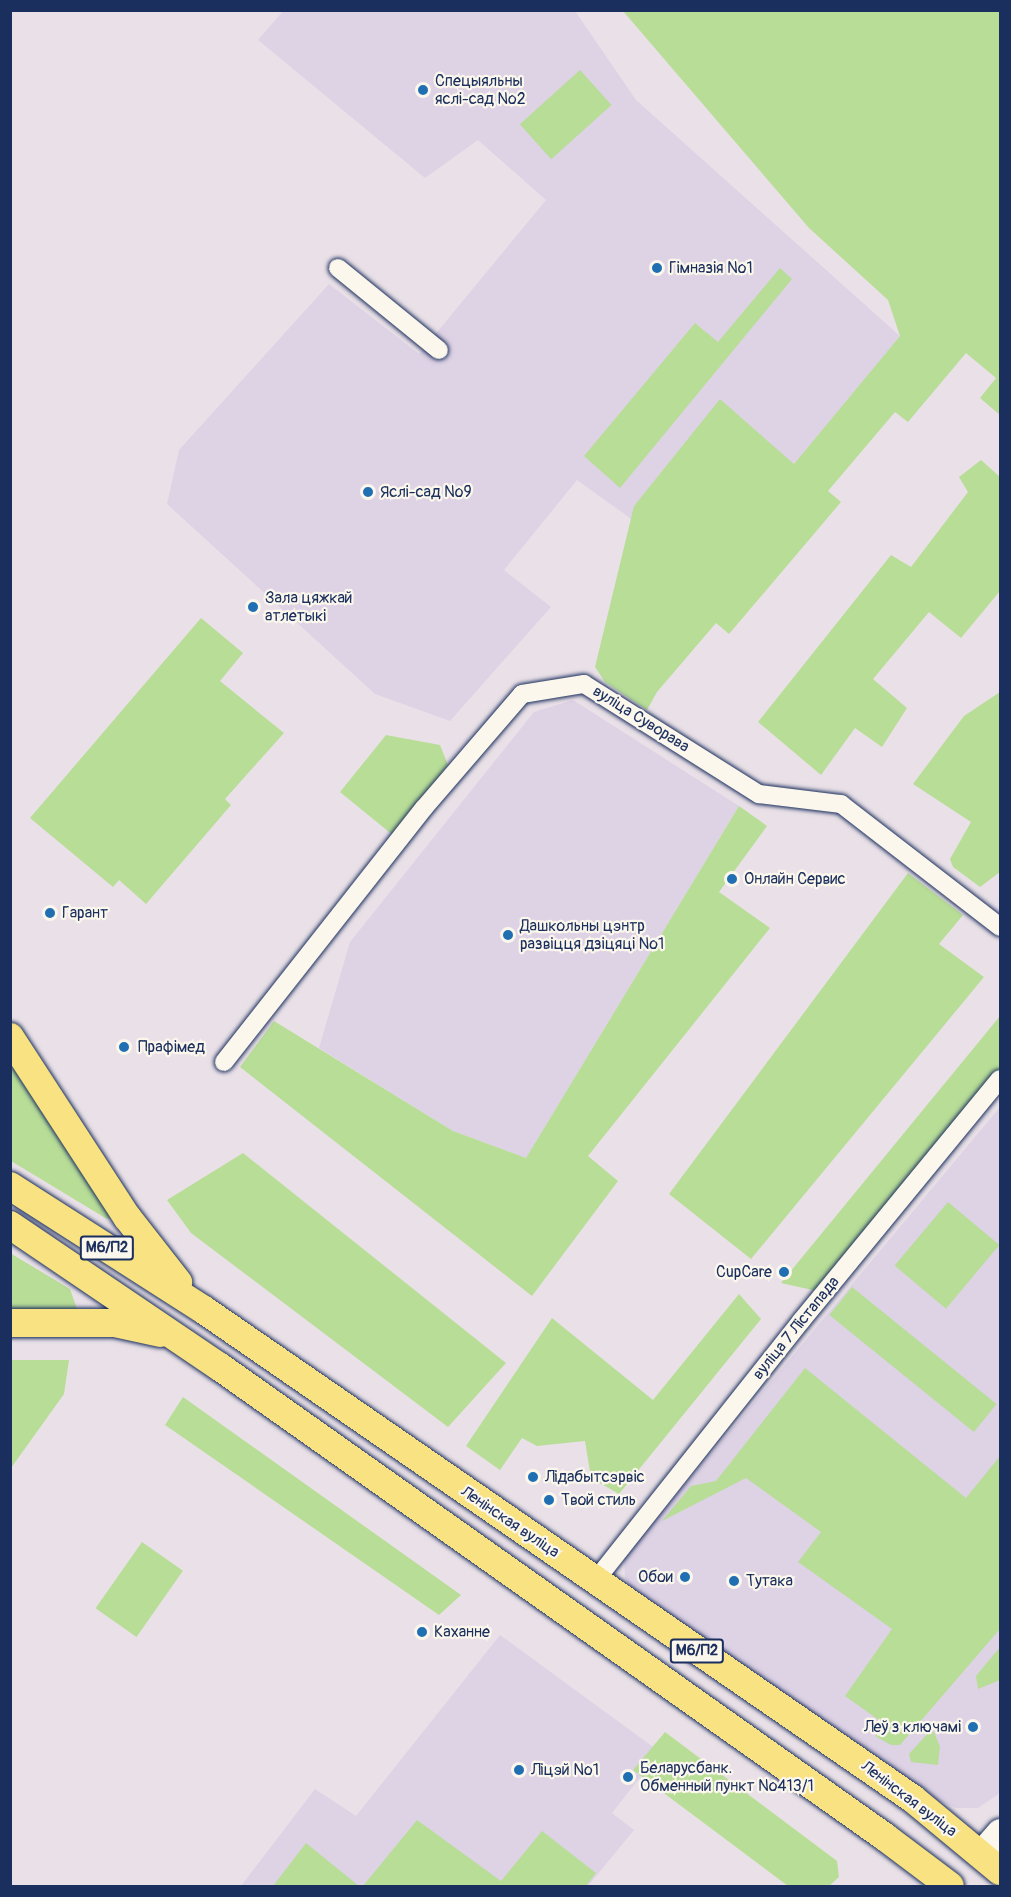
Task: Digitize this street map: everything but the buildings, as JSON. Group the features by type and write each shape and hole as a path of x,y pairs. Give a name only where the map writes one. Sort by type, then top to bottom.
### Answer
{"main road":[{"path":"10,1037 126,1217 156,1258 204,1310"},
{"name":"Ленінская вуліца","path":"10,1186 204,1310 913,1799 991,1862"},
{"name":"М6/П2","path":"10,1225 180,1339 885,1836 950,1887"},
{"path":"10,1323 115,1323 180,1339"},
{"path":"955,1887 991,1862 1000,1832"}],"street":[{"path":"338,268 439,350"},
{"name":"вуліца Суворава","path":"224,1062 424,808 522,694 584,684 759,794 841,804 1000,927"},
{"name":"вуліца 7 Лістапада","path":"595,1581 801,1321 1000,1079"}],"shaded area":[{"path":"283,11 575,11 636,100 900,336 705,572 577,480 504,570 551,607 450,721 375,694 167,504 179,450 329,284 419,354 546,200 478,140 425,178 258,40"},
{"name":"Дашкольны цэнтр развіцця дзіцяці №1","path":"573,700 739,806 526,1158 453,1131 319,1048 350,942 534,712"},
{"path":"1000,1107 1000,1793 978,1808 956,1808 933,1798 633,1591 625,1578 624,1558"},
{"name":"Ліцэй №1","path":"500,1635 660,1752 612,1813 634,1830 588,1886 241,1886 315,1789 356,1816"}],"green space":[{"path":"623,11 1000,11 1000,415 980,398 996,378 966,353 908,422 895,412 828,491 841,502 729,634 716,623 657,692 647,710 605,682 595,667 634,506 720,399 794,464 900,336 888,300 809,228"},
{"path":"580,70 611,105 551,159 520,124"},
{"path":"780,268 792,279 620,488 584,456 695,323 718,342"},
{"path":"981,460 1000,477 1000,591 961,638 929,612 873,679 907,708 882,747 855,728 821,775 758,722 891,555 911,567 968,492 959,477"},
{"path":"201,618 243,653 220,681 284,733 225,799 231,805 146,904 119,880 113,887 30,818"},
{"path":"1000,692 1000,872 980,887 953,867 950,859 971,822 913,784 964,716"},
{"path":"386,735 440,745 448,765 394,836 340,792"},
{"path":"739,806 767,826 719,892 770,928 588,1156 618,1181 532,1296 240,1067 274,1021 453,1131 526,1158"},
{"path":"908,873 963,915 939,944 984,977 751,1259 669,1194"},
{"path":"1000,1016 1000,1074 817,1291 781,1283"},
{"path":"10,1055 115,1217 107,1219 11,1161"},
{"path":"243,1153 506,1363 448,1427 191,1233 167,1200"},
{"path":"948,1202 999,1245 946,1309 895,1266"},
{"path":"10,1253 70,1289 77,1309 11,1309"},
{"path":"852,1287 997,1404 974,1432 829,1315"},
{"path":"739,1294 761,1319 619,1494 591,1478 585,1441 537,1446 522,1438 500,1470 466,1446 552,1318 653,1400"},
{"path":"11,1360 69,1360 64,1394 11,1468"},
{"path":"805,1368 966,1498 1000,1456 1000,1629 900,1745 891,1745 875,1736 883,1723 845,1696 892,1629 798,1562 821,1532 746,1478 662,1521 691,1486 716,1481"},
{"path":"183,1397 461,1595 439,1615 165,1425"},
{"path":"142,1542 183,1571 136,1637 96,1608"},
{"path":"1000,1647 1000,1680 978,1689 976,1676"},
{"path":"665,1732 837,1861 839,1877 829,1886 788,1886 633,1770"},
{"path":"929,1732 934,1732 940,1747 938,1765 911,1762 909,1754"},
{"path":"417,1820 501,1881 542,1831 596,1873 586,1886 363,1886"},
{"path":"306,1843 359,1886 273,1886"}],"place":[{"name":"Спецыяльны яслі-сад №2","path":"423,90"},
{"name":"Гімназія №1","path":"657,268"},
{"name":"Яслі-сад №9","path":"368,492"},
{"name":"Зала цяжкай атлетыкі","path":"253,607"},
{"name":"Онлайн Сервис","path":"732,879"},
{"name":"Гарант","path":"50,913"},
{"name":"Дашкольны цэнтр развіцця дзіцяці №1","path":"508,935"},
{"name":"Прафімед","path":"124,1047"},
{"name":"CupCare","path":"784,1272"},
{"name":"Лідабытсэрвіс","path":"533,1477"},
{"name":"Твой стиль","path":"549,1500"},
{"name":"Обои","path":"685,1577"},
{"name":"Тутака","path":"734,1581"},
{"name":"Каханне","path":"422,1632"},
{"name":"Леў з ключамі","path":"973,1727"},
{"name":"Ліцэй №1","path":"519,1770"},
{"name":"Беларусбанк. Обменный пункт №413/1","path":"628,1777"}]}
